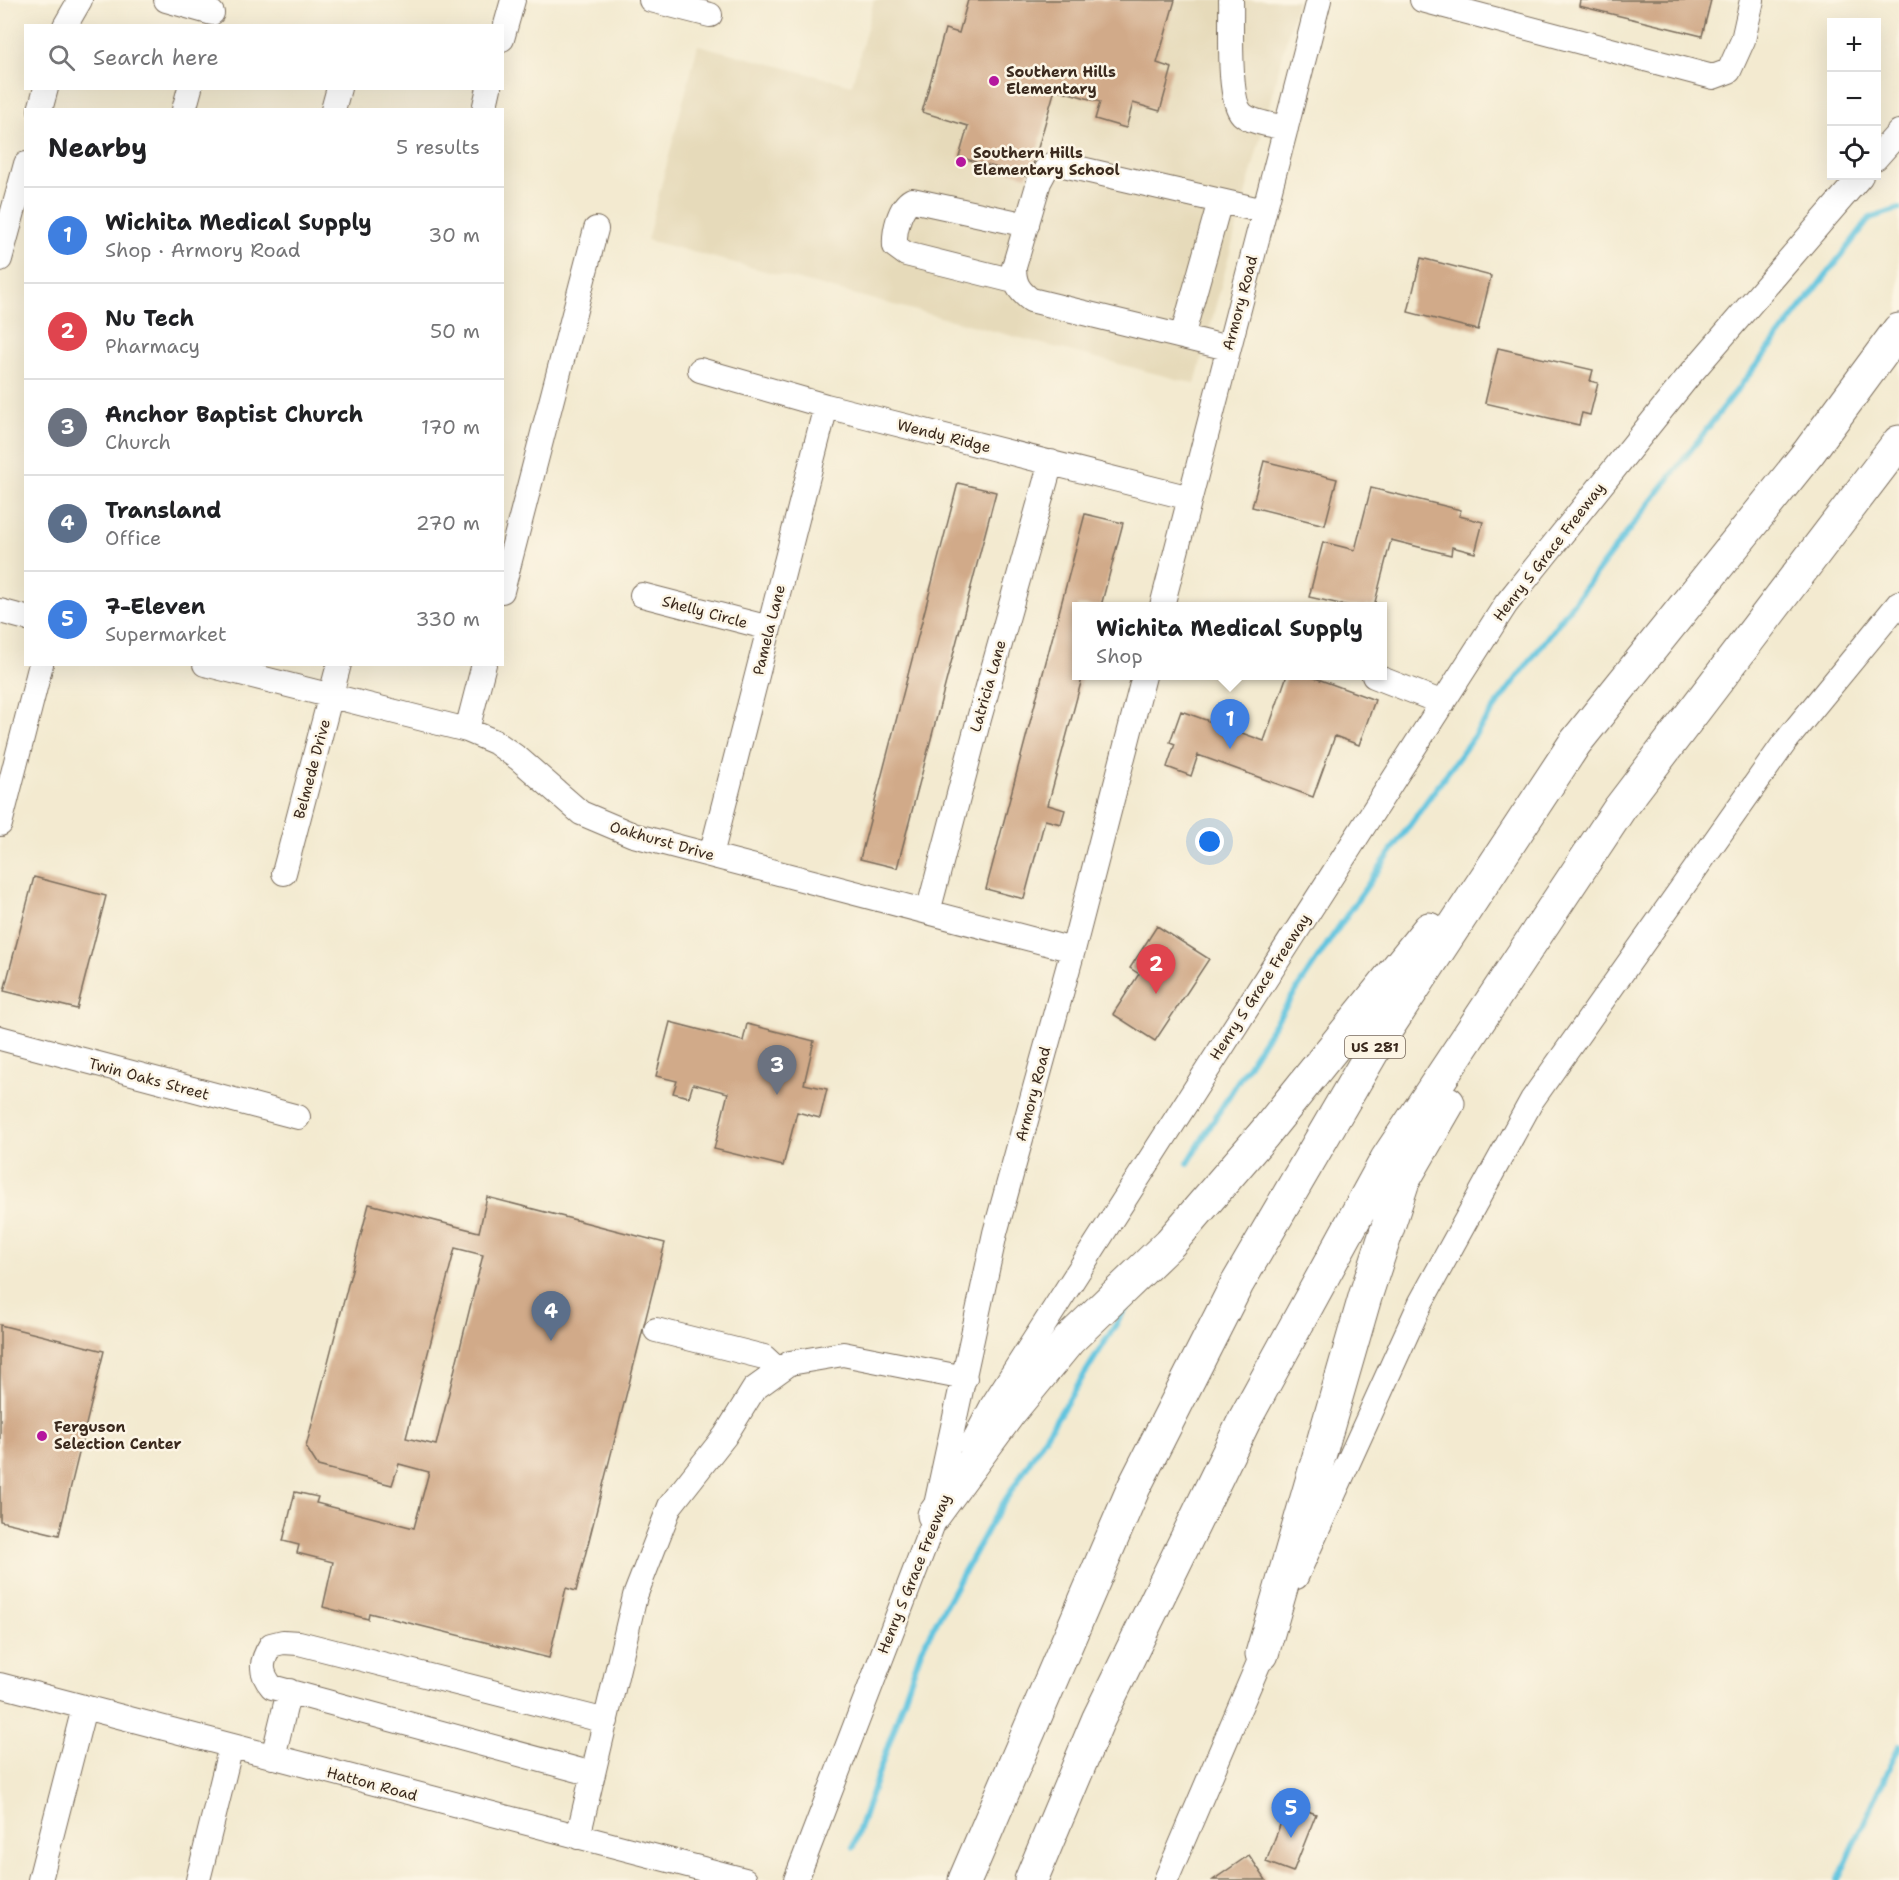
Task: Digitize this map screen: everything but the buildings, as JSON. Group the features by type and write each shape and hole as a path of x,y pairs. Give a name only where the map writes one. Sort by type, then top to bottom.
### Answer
{"highway":[{"name":"US 281","path":"965,1880 1134,1487 1237,1284 1378,1042 1575,743 1809,452 1895,333"},
{"path":"1035,1871 1098,1720 1245,1419 1386,1159 1620,808 1899,442"},
{"path":"934,1515 1008,1413 1069,1340 1170,1244 1264,1134 1575,743"},
{"path":"1262,1654 1365,1297 1403,1181 1620,808"}],"street":[{"path":"66,24 80,0"},
{"path":"166,0 212,13"},
{"path":"504,32 513,0"},
{"path":"651,0 710,15"},
{"path":"1231,0 1234,90 1237,108 1244,116 1286,128"},
{"name":"Armory Road","path":"1168,602 1190,498 1319,0"},
{"path":"1422,0 1713,77 1729,71 1743,40 1752,0"},
{"path":"41,108 45,90"},
{"path":"185,108 189,90"},
{"path":"334,108 338,90"},
{"path":"484,108 489,90"},
{"path":"1881,152 1899,132"},
{"path":"1228,348 1031,300 1020,291 1014,281 1014,267 1039,182 1046,169 1055,163 1264,211"},
{"path":"0,259 24,171"},
{"name":"Henry S Grace Freeway","path":"796,1880 934,1515 992,1406 1506,604 1687,378 1858,180"},
{"path":"1014,281 906,254 895,246 894,239 902,208 912,200 1026,225"},
{"path":"1182,337 1220,201"},
{"path":"504,583 596,229"},
{"name":"Wendy Ridge","path":"700,370 826,406 1190,498"},
{"name":"Pamela Lane","path":"711,855 826,406"},
{"name":"Latricia Lane","path":"928,912 1051,462"},
{"name":"Shelly Circle","path":"642,595 769,628"},
{"path":"1166,1880 1262,1654 1421,1302 1532,1100 1785,742 1899,603"},
{"path":"0,611 24,617"},
{"path":"0,824 40,666"},
{"name":"Oakhurst Drive","path":"214,666 467,730 495,742 539,775 566,802 602,824 633,835 1073,950"},
{"name":"Belmede Drive","path":"284,873 338,666"},
{"path":"467,730 483,666"},
{"name":"Armory Road","path":"934,1515 995,1233 1073,950 1143,680"},
{"path":"1386,680 1443,703"},
{"name":"Twin Oaks Street","path":"0,1038 298,1117"},
{"path":"656,1330 764,1357 779,1371"},
{"path":"578,1837 635,1596 670,1506 725,1436 754,1389 790,1363 843,1354 965,1378"},
{"path":"593,1773 272,1687 263,1677 262,1665 271,1645 283,1642 299,1643 606,1722"},
{"name":"Hatton Road","path":"0,1685 745,1880"},
{"path":"273,1757 289,1691"},
{"path":"40,1880 84,1708"},
{"path":"198,1880 231,1746"}],"shaded area":[{"name":"Southern Hills Elementary School","path":"874,0 1297,0 1195,384 647,240 698,45 852,85"}],"waterway":[{"path":"1188,1163 1265,1039 1345,917 1515,680 1870,218 1899,209"},
{"path":"853,1847 921,1650 989,1526 1130,1302"},
{"path":"1838,1880 1899,1746"}],"place":[{"name":"Southern Hills Elementary","path":"994,81"},
{"name":"Southern Hills Elementary School","path":"961,162"},
{"name":"Wichita Medical Supply","path":"1230,749"},
{"name":"Nu Tech","path":"1156,994"},
{"name":"Anchor Baptist Church","path":"777,1095"},
{"name":"Transland","path":"551,1341"},
{"name":"Ferguson Selection Center","path":"42,1436"},
{"name":"7-Eleven","path":"1291,1838"}]}
